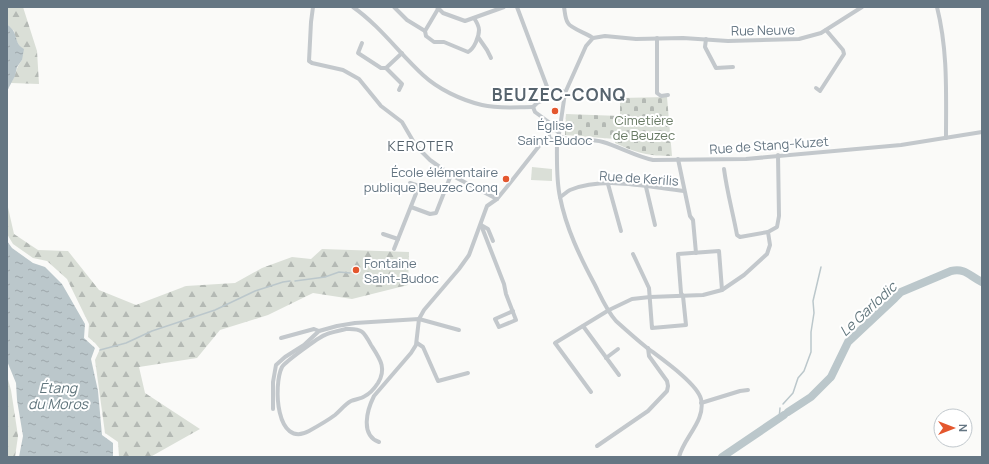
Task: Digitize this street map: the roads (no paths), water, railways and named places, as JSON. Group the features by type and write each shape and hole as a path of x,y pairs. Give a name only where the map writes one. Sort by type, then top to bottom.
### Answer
{"street":[{"path":"312,7 309,61 343,70 354,75 364,84 381,106 395,115 402,122 422,153 451,175 497,199"},
{"path":"353,7 377,27 422,74 463,99 489,106 533,107"},
{"path":"394,7 407,20 425,31 426,36 434,42 444,42 468,52 472,50 478,37 479,29 474,18"},
{"path":"425,31 437,8 465,21 504,7"},
{"path":"516,7 549,92 546,99 537,102 533,107"},
{"path":"558,137 565,93 586,46 593,38 567,23 564,7"},
{"name":"Rue Neuve","path":"593,38 605,36 636,39 683,38 736,41 799,39 815,36 862,7"},
{"path":"938,7 944,46 946,138"},
{"path":"816,88 820,92 844,54 843,50 826,30"},
{"path":"478,37 487,50 490,58"},
{"path":"657,38 657,93 661,96 668,95"},
{"path":"706,39 706,47 716,68 733,67"},
{"path":"362,43 358,53 381,68 386,68 402,84 399,90"},
{"path":"386,68 402,53"},
{"path":"549,92 561,90 565,93"},
{"path":"533,107 536,112 550,123 550,134 552,140 558,137"},
{"path":"379,442 374,440 368,432 366,426 367,415 374,396 411,353 417,343 419,319 431,300 448,282 469,255 487,206 497,199 543,141 550,134 557,131 560,197 576,247 609,310 615,320 648,348 668,362 692,385 701,398 699,418 683,445 679,457"},
{"name":"Rue de Stang-Kuzet","path":"558,137 603,142 642,158 653,160 733,160 906,144 982,132"},
{"path":"724,169 728,196 733,209 737,235 740,237 768,232 777,227 779,216 778,155"},
{"path":"678,159 690,216 693,220 696,253"},
{"path":"411,207 430,214 436,213 451,175"},
{"path":"394,250 419,186 410,183"},
{"path":"608,184 621,231"},
{"name":"Rue de Kerilis","path":"560,197 569,191 591,185 608,184 684,191"},
{"path":"559,187 569,191"},
{"path":"646,187 655,225"},
{"path":"480,224 488,228 493,241"},
{"path":"480,224 504,284 506,294 513,312 516,320 499,327 495,319 513,312"},
{"path":"591,392 555,343 609,310 632,299 703,295 722,290 744,275 767,254 770,245 768,232"},
{"path":"383,234 398,240"},
{"path":"633,254 649,288 652,328 686,325 683,296 681,293 678,254 719,251 722,290"},
{"path":"273,409 273,382 276,365 304,345 319,331 355,323 419,319 459,330"},
{"path":"583,326 619,375"},
{"path":"281,338 314,329 319,331"},
{"path":"346,329 359,329 365,334 381,361 382,376 374,390 365,397 350,402 334,416 307,432 297,434 292,433 284,424 278,404 278,390 282,368 287,361 326,334 346,329"},
{"path":"417,343 423,347 438,381 468,373"},
{"path":"606,358 618,348"},
{"path":"597,446 648,411 668,391 667,381 649,356 648,348"},
{"path":"382,376 389,378"},
{"path":"701,403 748,390"}],"water":[{"path":"7,24 12,29 19,46 24,49 22,60 17,67 15,76 7,91"},
{"name":"Étang du Moros","path":"7,241 12,248 33,263 45,267 62,284 85,324 84,338 95,348 91,359 98,391 102,435 113,443 113,457 19,457 23,436 17,400 16,383 7,361"}],"waterway":[{"path":"783,404 793,393 798,378 804,371 811,352 811,332 814,313 813,301 821,267"},
{"name":"Le Garlodic","path":"831,377 848,342 901,292 956,270 967,273 982,282"},
{"path":"295,281 325,277 339,272 350,273"},
{"path":"100,350 126,343 152,331 215,310 255,291 290,281"},
{"name":"Le Garlodic","path":"788,412 811,397 829,379"},
{"name":"Le Garlodic","path":"779,419 780,408"},
{"name":"Le Garlodic","path":"722,457 784,415"}],"place":[{"name":"Église Saint-Budoc","path":"555,111"},
{"name":"École élémentaire publique Beuzec Conq","path":"506,179"},
{"name":"Fontaine Saint-Budoc","path":"356,270"}],"district":[{"name":"BEUZEC-CONQ","path":"559,95"},
{"name":"KEROTER","path":"421,146"}],"park label":[{"name":"Cimetière de Beuzec","path":"644,128"}]}
